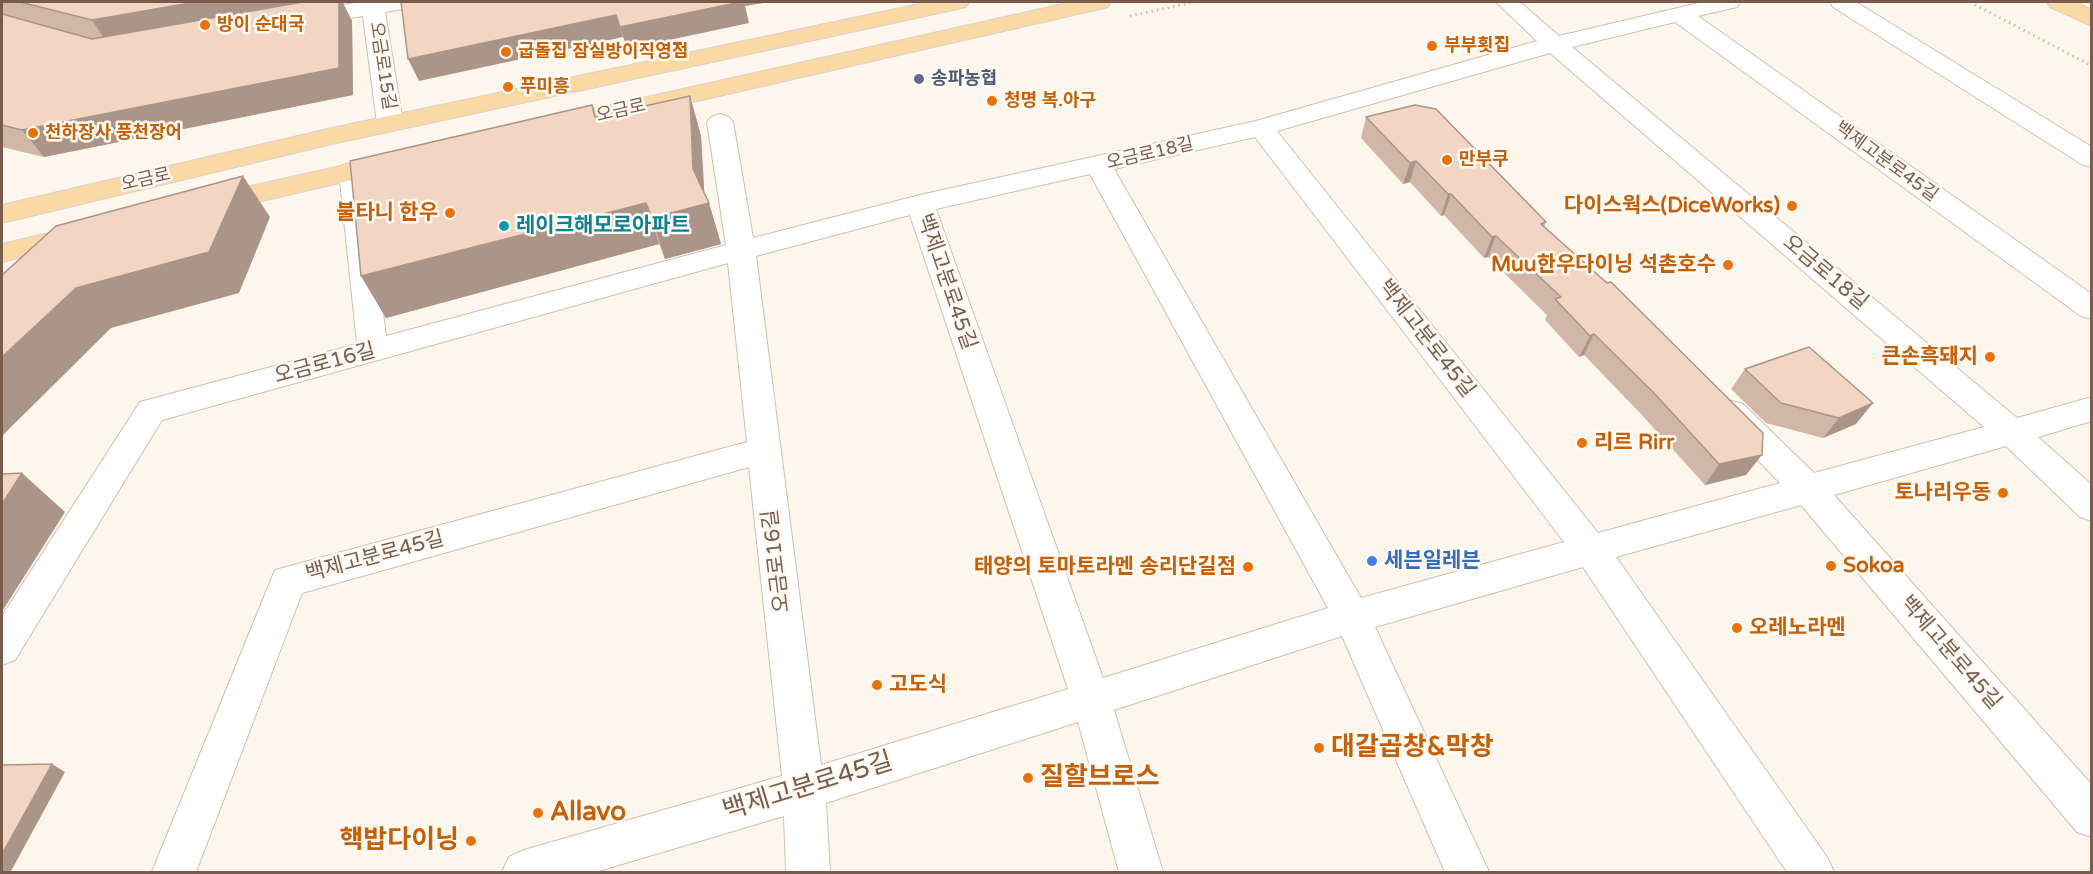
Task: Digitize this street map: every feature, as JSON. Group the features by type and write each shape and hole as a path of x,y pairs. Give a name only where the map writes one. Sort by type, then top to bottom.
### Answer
{"main road":[{"name":"오금로","path":"2,214 390,123 958,2"},
{"name":"오금로","path":"525,133 1100,2"},
{"path":"2058,2 2091,19"},
{"name":"오금로","path":"192,208 413,158"},
{"path":"2,253 101,230"}],"street":[{"path":"373,5 407,2"},
{"name":"오금로18길","path":"1507,2 2011,431 2091,507"},
{"name":"오금로18길","path":"741,250 920,204 1099,166 1261,128 1554,44 1730,2"},
{"path":"1841,2 2091,159"},
{"name":"오금로15길","path":"284,22 373,5 390,123"},
{"name":"백제고분로45길","path":"1681,15 2091,309"},
{"path":"1405,88 1430,113"},
{"name":"오금로16길","path":"720,122 741,250 804,789 808,873"},
{"name":"백제고분로45길","path":"1261,128 1591,550 1812,873"},
{"path":"1099,166 1352,617 1467,873"},
{"path":"352,171 373,351"},
{"name":"백제고분로45길","path":"920,204 1091,699 1141,873"},
{"name":"오금로16길","path":"2,648 151,411 741,250"},
{"name":"백제고분로45길","path":"1707,389 1808,489 2091,817"},
{"name":"백제고분로45길","path":"524,873 804,789 1352,617 2091,409"},
{"name":"백제고분로45길","path":"174,873 288,581 764,450"}],"path":[{"path":"1970,2 2091,66"}],"building":[{"path":"20,2 196,2 92,20"},
{"path":"303,2 339,2 339,68 22,130 2,125 2,14 92,39"},
{"path":"401,2 741,2 620,27 616,15 408,59"},
{"path":"690,96 693,169 709,203 652,218 646,203 361,276 350,161 592,105 595,117"},
{"path":"1415,105 1436,109 1546,222 1541,224 1607,283 1611,282 1763,433 1762,455 1719,464 1654,393 1594,334 1590,336 1555,299 1561,297 1496,236 1492,237 1416,161 1410,163 1366,117"},
{"path":"243,176 209,252 76,288 2,357 2,275 56,226"},
{"path":"1809,347 1873,403 1839,418 1781,403 1745,369"},
{"path":"22,473 2,504 2,474"},
{"path":"52,764 2,854 2,765"}],"place":[{"name":"방이 순대국","path":"205,25"},
{"name":"부부횟집","path":"1432,46"},
{"name":"굽돌집 잠실방이직영점","path":"506,52"},
{"name":"송파농협","path":"919,79"},
{"name":"푸미흥","path":"508,87"},
{"name":"청명 복.아구","path":"992,101"},
{"name":"천하장사 풍천장어","path":"33,133"},
{"name":"만부쿠","path":"1447,160"},
{"name":"다이스웍스(DiceWorks)","path":"1792,206"},
{"name":"불타니 한우","path":"450,213"},
{"name":"레이크해모로아파트","path":"504,226"},
{"name":"Muu한우다이닝 석촌호수","path":"1728,265"},
{"name":"큰손흑돼지","path":"1990,357"},
{"name":"리르 Rirr","path":"1582,443"},
{"name":"토나리우동","path":"2003,493"},
{"name":"세븐일레븐","path":"1372,561"},
{"name":"Sokoa","path":"1831,566"},
{"name":"태양의 토마토라멘 송리단길점","path":"1248,567"},
{"name":"오레노라멘","path":"1737,628"},
{"name":"고도식","path":"877,685"},
{"name":"대갈곱창&막창","path":"1319,748"},
{"name":"질할브로스","path":"1028,778"},
{"name":"Allavo","path":"538,813"},
{"name":"핵밥다이닝","path":"471,841"}]}
